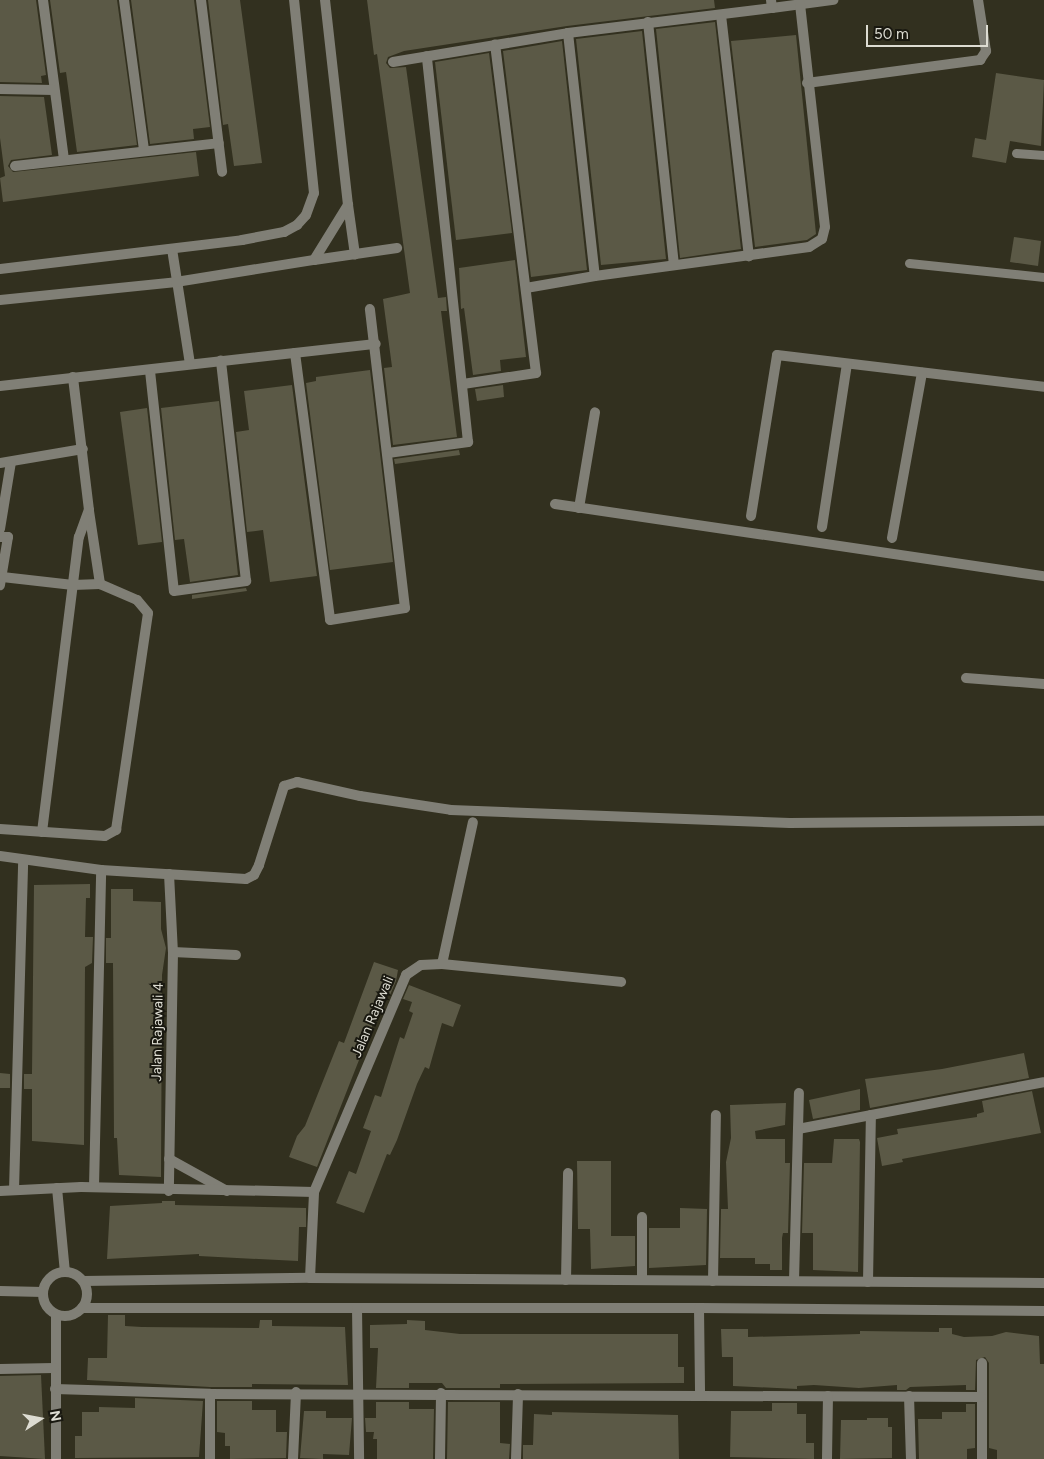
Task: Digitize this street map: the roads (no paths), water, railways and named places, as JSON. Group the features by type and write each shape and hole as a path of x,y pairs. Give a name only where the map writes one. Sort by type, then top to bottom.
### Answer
{"street":[{"path":"43,0 64,160"},
{"path":"124,0 144,149"},
{"path":"201,0 222,172"},
{"path":"0,269 173,253 284,232 306,215 314,193 294,0"},
{"path":"325,0 354,255"},
{"path":"393,62 568,33 648,22 721,15 771,4 800,4 833,0"},
{"path":"807,83 980,60 986,51 978,0"},
{"path":"526,288 595,276 818,245 822,239 825,227 807,83 800,4"},
{"path":"721,15 749,256"},
{"path":"648,22 674,265"},
{"path":"568,33 595,276"},
{"path":"463,384 536,373 495,45"},
{"path":"388,453 468,442 427,56"},
{"path":"0,88 54,90"},
{"path":"15,166 144,149 219,143"},
{"path":"314,260 348,205"},
{"path":"0,300 176,279 397,248"},
{"path":"173,253 190,364"},
{"path":"294,353 330,620 406,608 376,344 370,309"},
{"path":"0,386 150,371 221,360 376,344"},
{"path":"751,516 777,355 1044,387"},
{"path":"150,371 174,591 246,581 221,360"},
{"path":"822,527 847,364"},
{"path":"892,538 922,373"},
{"path":"73,378 100,584"},
{"path":"579,508 595,412"},
{"path":"0,463 83,450"},
{"path":"0,529 11,462"},
{"path":"555,504 1044,576"},
{"path":"42,832 79,537 89,510"},
{"path":"0,537 8,537 1,581 73,585 100,584 137,600 148,614 116,830 105,836 0,829"},
{"path":"966,678 1044,684"},
{"path":"0,856 101,870 239,880 254,875 284,786 297,782 342,793 451,810 790,823 1044,821"},
{"path":"442,964 474,822"},
{"path":"14,1190 23,860"},
{"path":"94,1188 101,870"},
{"name":"Jalan Rajawali 4","path":"169,874 173,952 169,1191"},
{"path":"173,952 236,955"},
{"name":"Jalan Rajawali","path":"310,1278 314,1192 406,975 421,965 442,964 621,982"},
{"path":"798,1129 1044,1082"},
{"path":"794,1281 799,1093"},
{"path":"713,1281 716,1115"},
{"path":"868,1282 871,1115"},
{"path":"169,1159 229,1193"},
{"path":"566,1280 568,1173"},
{"path":"57,1188 65,1272"},
{"path":"0,1191 94,1188 229,1193 314,1192"},
{"path":"642,1218 642,1280"},
{"path":"65,1272 83,1281 310,1278 1044,1283"},
{"path":"65,1272 47,1280 43,1292 48,1309 56,1315 72,1315 82,1308 86,1300 83,1281"},
{"path":"0,1291 43,1292"},
{"path":"82,1308 699,1308 1044,1311"},
{"path":"358,1308 359,1459"},
{"path":"699,1308 700,1395"},
{"path":"56,1315 54,1368 56,1459"},
{"path":"982,1363 982,1459"},
{"path":"0,1369 54,1368"},
{"path":"54,1389 210,1394 360,1392 981,1397"},
{"path":"293,1459 296,1392"},
{"path":"440,1459 441,1393"},
{"path":"210,1394 210,1459"},
{"path":"516,1459 518,1394"},
{"path":"827,1459 828,1396"},
{"path":"909,1396 911,1459"}],"lane":[{"path":"1016,153 1044,156"},
{"path":"909,263 1044,277"}]}
